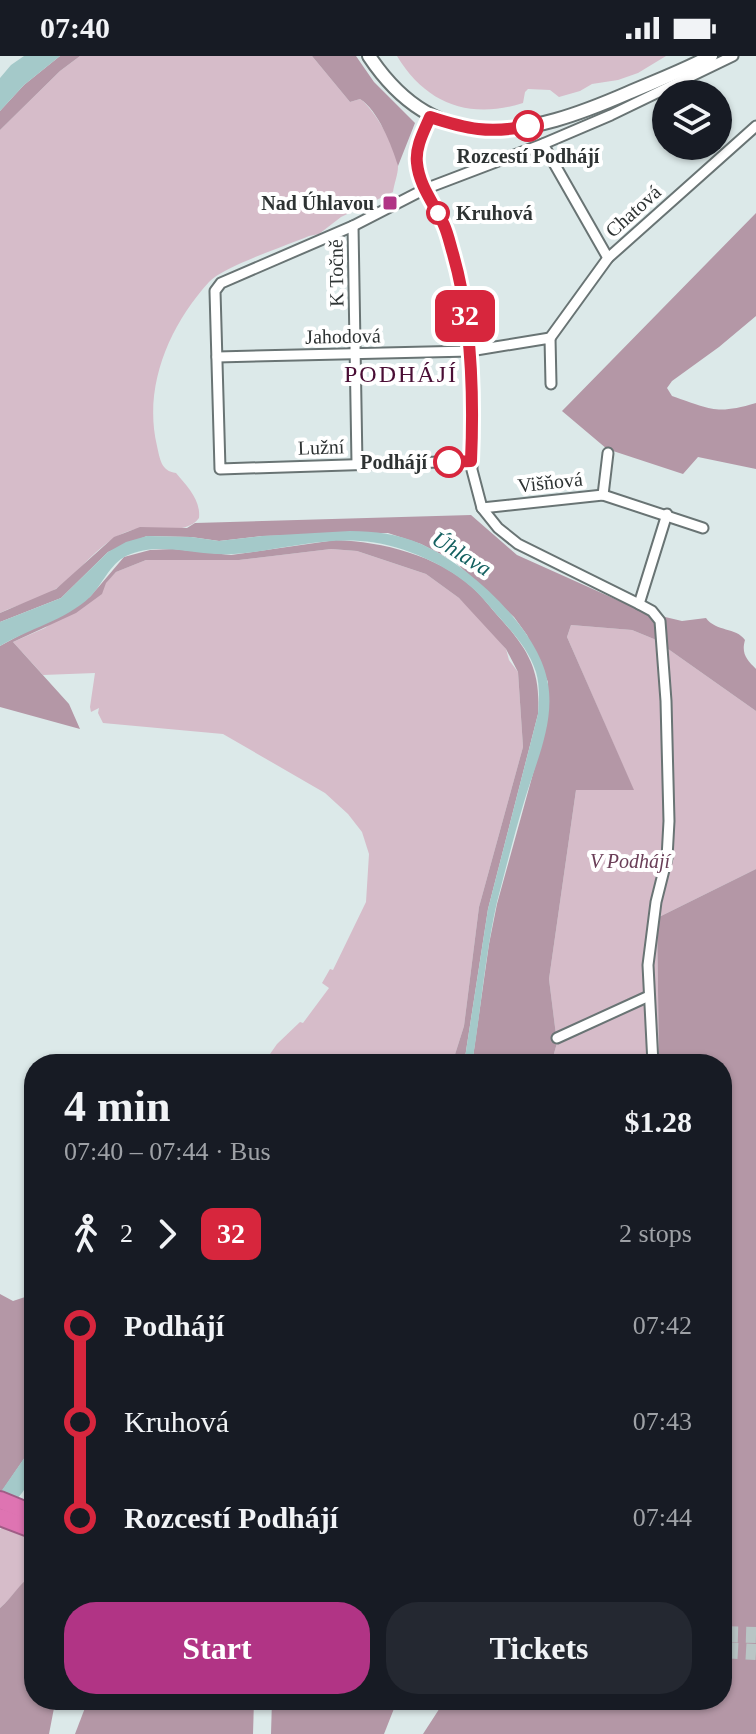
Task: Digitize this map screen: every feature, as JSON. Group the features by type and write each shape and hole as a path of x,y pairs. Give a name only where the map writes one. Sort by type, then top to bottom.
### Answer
{"highway":[{"path":"0,1500 24,1510"},
{"path":"0,1517 24,1526"}],"street":[{"path":"369,56 383,77 405,99 430,117 481,131 528,126 609,101 711,56"},
{"path":"217,357 215,291 221,283 353,226 425,189 543,144 638,102 733,56"},
{"path":"430,117 417,154 418,172 444,224 461,286 470,351 473,415 471,461 482,508 498,528 518,544 652,611 660,621 669,821 667,858 656,902 648,965 652,1054"},
{"name":"Chatová","path":"550,338 608,258 756,126"},
{"path":"543,144 608,258"},
{"name":"K Točně","path":"353,226 357,464"},
{"path":"470,351 550,338 551,384"},
{"name":"Jahodová","path":"217,357 470,351"},
{"name":"Lužní","path":"217,357 220,469 471,461"},
{"path":"603,495 608,453"},
{"name":"Višňová","path":"482,508 603,495 703,528"},
{"path":"639,604 667,514"},
{"path":"557,1038 649,996"}],"green space":[{"path":"80,56 312,56 350,102 360,99 372,111 390,141 398,170 393,192 341,217 319,234 228,269 209,282 182,318 171,338 157,380 154,424 162,464 176,473 192,494 198,505 199,518 193,524 176,529 129,531 100,549 57,588 0,613 0,130 60,71"},
{"path":"397,56 666,56 638,73 618,80 592,84 559,97 550,90 528,89 523,103 485,110 451,104 436,96 421,86"},
{"path":"331,549 357,551 426,574 459,598 484,622 506,649 509,660 518,672 523,747 479,907 464,1026 455,1054 270,1054 300,1022 303,1023 329,988 322,983 330,969 333,970 366,902 369,854 362,832 325,793 223,734 103,723 99,708 91,712 90,707 95,673 43,675 13,642 45,628 116,572 146,560 239,560"},
{"name":"V Podhájí","path":"571,625 632,630 654,639 756,711 756,869 657,918 659,1054 554,1054 557,1043 549,979 576,790 633,789 567,637"},
{"path":"4,1527 24,1534 24,1582 0,1608 0,1529"}],"shaded area":[{"path":"60,56 80,56 60,71 0,130 0,111 24,85"},
{"path":"312,56 356,56 374,82 415,123 398,166 373,111 360,99 350,102"},
{"path":"756,213 756,316 667,388 672,396 713,409 731,409 756,403 756,469 698,457 683,474 607,449 562,411"},
{"path":"471,515 517,555 644,612 682,621 706,618 715,626 737,633 745,640 746,656 756,669 756,711 654,639 632,630 571,625 567,637 634,790 576,790 549,979 557,1043 554,1054 473,1054 497,904 547,723 548,682 527,635 514,617 454,561 421,544 388,533 262,536 219,541 147,536 108,552 61,598 0,622 0,613 56,589 114,537 140,527 187,528 195,523"},
{"path":"336,540 409,552 443,567 480,594 517,638 530,660 537,684 538,714 488,909 466,1054 455,1054 464,1026 479,907 523,747 518,672 506,649 459,598 426,574 357,551 331,549 239,560 146,560 116,572 106,583 102,594 76,613 13,642 69,704 80,729 0,707 0,646 90,597 124,557 150,550 173,549 231,555"},
{"path":"756,869 756,1734 423,1734 439,1710 732,1710 732,1054 659,1054 657,918"},
{"path":"0,1294 13,1301 24,1297 24,1459 0,1490"},
{"path":"24,1582 24,1710 54,1710 49,1734 0,1734 0,1608"},
{"path":"84,1710 254,1710 253,1734 75,1734"},
{"path":"272,1710 393,1710 384,1734 271,1734"}],"water":[{"path":"24,56 60,56 24,85 0,111 0,78"},
{"path":"350,531 386,534 421,544 460,567 500,602 532,642 542,663 548,684 549,714 497,902 473,1054 466,1054 488,909 538,714 539,698 536,672 525,649 459,577 404,550 360,541 328,541 234,554 152,549 120,560 90,597 70,612 0,646 0,622 61,598 108,552 126,542 147,536 219,541"},
{"path":"24,1458 24,1489 0,1517 0,1493"}],"tunnel":[{"path":"732,1634 756,1635"},
{"path":"732,1651 756,1652"}],"bus line":[{"name":"32","path":"449,462 471,461 473,415 470,351 454,256 444,224 418,172 418,147 430,117 481,131 528,126"}],"place":[{"name":"Rozcestí Podhájí","path":"528,126"},
{"name":"Nad Úhlavou","path":"390,203"},
{"name":"Kruhová","path":"438,213"},
{"name":"Podhájí","path":"449,462"}],"district":[{"name":"PODHÁJÍ","path":"401,374"}],"water label":[{"name":"Úhlava","path":"462,553"}]}
